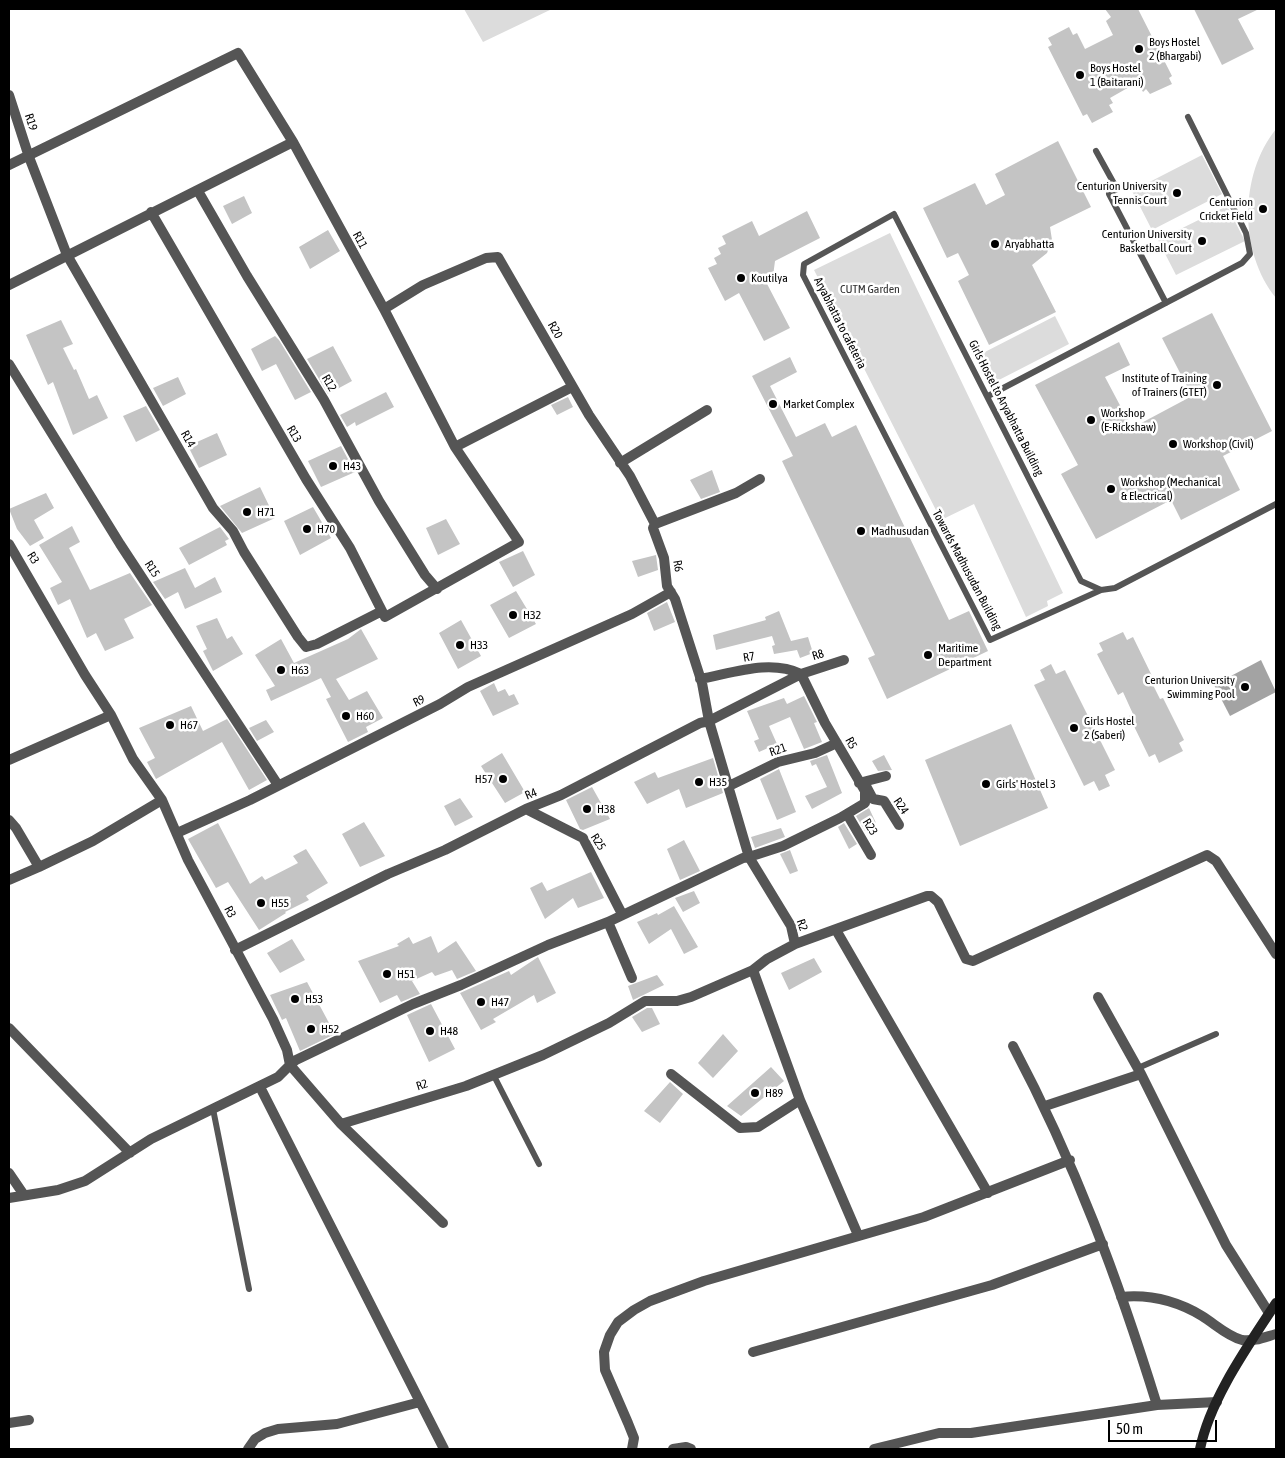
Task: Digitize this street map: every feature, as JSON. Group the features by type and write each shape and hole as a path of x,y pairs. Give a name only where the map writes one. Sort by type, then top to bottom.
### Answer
{"street":[{"name":"R11","path":"29,157 238,53 293,142 384,308 455,446 519,542 437,589"},
{"name":"R19","path":"9,95 29,157"},
{"path":"9,285 293,142"},
{"path":"9,165 29,157"},
{"name":"R14","path":"29,157 67,255 213,508 233,531 244,552 306,647 317,644 382,611"},
{"name":"R12","path":"198,191 247,276 324,400 379,501 425,575 437,589"},
{"name":"R13","path":"151,212 306,480 350,548 382,611"},
{"name":"R20","path":"384,308 423,286 486,258 498,257 572,386 630,476 655,524"},
{"name":"R15","path":"9,364 120,544 278,785"},
{"path":"455,446 572,386"},
{"path":"620,462 707,410"},
{"path":"655,524 711,504 760,480"},
{"name":"R6","path":"655,524 653,528 664,558 668,586 700,679 706,700 708,721"},
{"name":"R3","path":"9,544 85,676 111,715 133,759 162,800 188,860 273,1019 287,1050 290,1064"},
{"path":"382,611 385,617 437,589"},
{"name":"R9","path":"177,833 440,704 468,687 632,614 671,592"},
{"name":"R8","path":"801,674 844,660"},
{"name":"R7","path":"700,679 765,667 790,669 801,674"},
{"path":"749,857 708,721 801,674"},
{"name":"R5","path":"801,674 837,743 861,782 869,801"},
{"path":"9,760 111,715"},
{"name":"R4","path":"235,950 393,871 483,832 561,795 691,726 708,721"},
{"name":"R21","path":"729,786 778,762 815,753 837,743"},
{"path":"861,782 886,776"},
{"path":"9,880 93,841 162,800"},
{"path":"9,1198 58,1190 85,1180 151,1139 278,1077 296,1060 413,1004 461,985 548,945 608,922 743,858 783,846 869,801"},
{"name":"R24","path":"869,801 884,801 899,825"},
{"name":"R25","path":"526,810 583,838 622,914"},
{"name":"R23","path":"847,814 871,855"},
{"path":"9,820 16,828 38,867"},
{"path":"795,944 931,896 938,902 966,959 973,961 1207,855 1216,861 1276,954"},
{"name":"R2","path":"341,1124 466,1086 543,1055 609,1023 645,1002 684,999 753,970 767,959 795,944 791,926 749,857"},
{"path":"608,922 632,978"},
{"path":"836,930 988,1193"},
{"path":"753,970 800,1100 858,1235"},
{"path":"1098,997 1140,1071 1226,1245 1269,1313"},
{"path":"9,1028 130,1152"},
{"path":"1013,1046 1045,1106 1070,1160 1103,1244 1157,1405"},
{"path":"290,1064 341,1124 442,1223"},
{"path":"1045,1106 1140,1071"},
{"path":"671,1074 740,1128 758,1127 800,1100"},
{"path":"260,1087 444,1449"},
{"path":"632,1449 634,1438 605,1370 604,1352 610,1335 618,1322 650,1301 704,1281 924,1217 1070,1160"},
{"path":"9,1173 24,1195"},
{"path":"753,1352 992,1285 1103,1244"},
{"path":"1121,1296 1140,1295 1181,1305 1228,1334 1242,1340 1252,1341 1276,1334"},
{"path":"1200,1449 1205,1425 1252,1341 1276,1303"},
{"path":"248,1449 255,1438 278,1429 337,1424 420,1402"},
{"path":"874,1449 939,1433 971,1433 1157,1405 1217,1402"},
{"path":"9,1423 29,1420"},
{"path":"673,1449 686,1447 691,1449"}],"lane":[{"path":"988,396 1242,263 1250,254 1246,233 1188,117"},
{"path":"1096,152 1117,189 1109,194 1166,303"},
{"name":"Girls Hostel to Aryabhatta Building","path":"894,214 1081,581 1100,590"},
{"name":"Aryabhatta to cafeteria","path":"868,403 803,275 804,264 894,214"},
{"name":"Towards Madhusudan Building","path":"868,403 990,640 1100,590"},
{"path":"1100,590 1115,588 1276,504"},
{"path":"1140,1071 1216,1034"},
{"path":"493,1074 539,1164"},
{"path":"213,1110 249,1289"}],"green space":[{"path":"464,9 552,9 483,42"},
{"name":"Centurion Cricket Field","path":"1276,129 1276,298 1264,279 1255,259 1248,213 1255,168 1264,148"},
{"name":"Centurion University Tennis Court","path":"1202,155 1222,194 1152,230 1132,191"},
{"name":"Centurion University Basketball Court","path":"1227,206 1245,241 1176,275 1158,240"},
{"name":"CUTM Garden","path":"890,233 1063,593 1047,601 1048,606 1026,617 974,504 941,520 814,270"},
{"path":"1055,316 1069,344 995,382 981,354"}],"shaded area":[{"name":"Centurion University Swimming Pool","path":"1261,660 1276,692 1230,716 1214,685"}],"building":[{"path":"1105,9 1138,9 1172,76 1169,78 1172,84 1150,94 1146,89 1143,92 1138,82 1110,98 1113,103 1109,105 1113,112 1092,123 1087,114 1083,116 1048,47 1052,45 1048,38 1069,27 1073,35 1077,33 1085,49 1113,35 1106,21 1111,17"},
{"path":"1194,9 1259,9 1238,19 1254,49 1222,65"},
{"name":"Aryabhatta","path":"1058,141 1091,207 1050,227 1052,240 1047,253 1032,265 1056,312 989,345 958,281 969,275 958,253 947,258 923,208 975,183 986,205 1005,195 995,174"},
{"path":"244,196 252,213 232,224 223,206"},
{"name":"Koutilya","path":"807,211 820,238 775,261 773,276 765,280 790,328 764,341 739,293 725,301 708,268 717,264 714,258 721,254 718,248 726,244 722,236 752,221 759,236"},
{"path":"328,230 340,251 310,269 299,247"},
{"path":"1212,313 1272,431 1223,456 1240,490 1181,520 1171,500 1096,539 1061,474 1078,465 1035,385 1119,342 1130,365 1105,377 1132,428 1192,396 1162,338"},
{"path":"61,320 73,344 63,348 74,370 76,369 89,399 97,395 108,418 73,435 53,382 48,385 26,335"},
{"path":"275,336 311,392 295,400 276,364 262,371 251,349"},
{"path":"333,346 352,381 328,394 307,359"},
{"name":"Madhusudan","path":"790,357 797,372 770,386 796,437 825,423 832,437 856,425 949,620 969,611 988,651 887,699 868,658 875,655 782,461 793,456 752,376"},
{"path":"178,377 186,394 163,406 153,388"},
{"path":"386,392 394,407 356,426 355,422 347,427 340,415"},
{"path":"568,397 573,407 557,415 551,405"},
{"path":"146,406 160,430 136,442 123,416"},
{"path":"217,433 227,455 199,468 188,446"},
{"name":"H43","path":"341,446 355,472 321,487 308,461"},
{"path":"712,470 720,492 701,499 690,480"},
{"name":"H71","path":"260,487 275,518 242,533 220,506"},
{"path":"46,493 54,508 34,520 44,538 30,546 17,529 9,509"},
{"name":"H70","path":"313,507 331,538 300,555 284,521"},
{"path":"446,519 460,544 438,555 426,528"},
{"path":"72,526 80,542 69,548 90,590 130,573 152,605 124,619 134,638 105,651 96,633 87,638 70,599 58,605 50,588 62,582 39,545"},
{"path":"220,527 229,539 225,541 227,545 189,565 179,548"},
{"path":"523,551 535,575 513,587 499,562"},
{"path":"656,555 658,570 638,577 632,561"},
{"path":"185,568 195,588 215,577 222,592 185,609 178,592 165,599 153,582"},
{"name":"H32","path":"516,591 536,624 509,638 490,605"},
{"path":"667,602 675,622 654,631 647,613"},
{"path":"779,611 791,641 808,637 813,653 800,658 797,650 774,654 772,646 775,645 772,636 716,650 713,635 766,620 765,617"},
{"path":"217,618 227,639 232,636 243,654 213,671 203,651 207,649 196,626"},
{"name":"H33","path":"461,620 481,656 458,669 439,633"},
{"path":"361,629 378,659 336,679 349,700 367,691 383,718 366,727 368,732 348,742 326,699 331,697 321,678 271,701 266,690 275,686 255,655 281,639 294,663 348,639"},
{"path":"1123,632 1127,640 1133,637 1153,678 1150,679 1160,699 1163,698 1184,740 1179,743 1183,751 1159,763 1155,754 1149,757 1129,716 1133,714 1123,692 1118,695 1097,654 1103,651 1099,643"},
{"name":"Girls Hostel 2 (Saberi)","path":"1051,664 1056,674 1065,670 1115,770 1105,775 1110,786 1099,791 1094,781 1084,786 1034,685 1045,680 1040,670"},
{"path":"494,683 498,692 505,689 509,696 514,694 519,704 493,716 480,691"},
{"path":"804,696 817,722 814,723 822,742 804,749 790,717 769,726 777,744 759,752 754,741 759,739 747,711 784,698 787,704"},
{"path":"191,706 203,731 227,719 267,780 249,790 222,742 156,779 147,762 155,758 139,728"},
{"path":"266,720 274,732 257,741 249,728"},
{"name":"Girls' Hostel 3","path":"1011,724 1048,808 960,846 925,760"},
{"name":"H57","path":"502,753 525,792 505,803 481,766"},
{"path":"827,755 842,793 812,809 805,796 827,787 816,764 812,766 810,761"},
{"path":"884,755 892,770 878,771 872,761"},
{"name":"H35","path":"713,758 723,793 686,808 679,789 647,804 634,782 655,772 658,778"},
{"path":"779,769 796,812 777,820 760,779"},
{"name":"H38","path":"592,787 610,819 583,830 580,829 566,800"},
{"path":"460,798 473,817 455,826 444,806"},
{"path":"869,808 876,823 865,831 856,816"},
{"path":"364,822 385,856 360,867 342,834"},
{"path":"218,823 250,884 262,876 265,880 298,863 293,856 306,849 328,883 306,896 309,900 285,912 259,930 228,882 216,888 188,839"},
{"path":"844,823 857,844 849,849 838,827"},
{"path":"781,828 785,837 755,848 751,837"},
{"path":"684,840 700,871 680,880 667,849"},
{"path":"790,850 798,871 790,874 780,854"},
{"path":"591,872 604,898 578,908 573,898 545,919 530,888 542,882 547,891"},
{"path":"694,891 700,903 683,912 675,898"},
{"path":"674,906 698,947 684,954 671,929 649,944 637,922 657,913 658,915"},
{"path":"431,936 438,953 456,941 476,971 457,979 452,970 435,976 432,972 412,981 420,994 401,1002 397,995 380,1003 358,961 399,946 397,944 409,937 413,944"},
{"path":"292,939 305,960 280,973 267,953"},
{"path":"538,957 556,993 537,1003 534,995 493,1019 496,1022 481,1030 460,993 509,971 511,975"},
{"path":"814,958 822,972 789,990 781,973"},
{"path":"657,975 664,985 633,1000 628,986"},
{"path":"307,982 335,1034 300,1051 286,1018 282,1020 270,995"},
{"name":"H48","path":"431,1004 455,1049 429,1062 407,1015"},
{"path":"647,1008 652,1008 660,1024 642,1032 632,1017"},
{"path":"723,1034 738,1051 713,1078 698,1063"},
{"name":"H89","path":"771,1067 784,1081 741,1116 727,1106"},
{"path":"670,1082 683,1094 660,1123 644,1111"}],"place":[{"name":"Boys Hostel 2 (Bhargabi)","path":"1139,49"},
{"name":"Boys Hostel 1 (Baitarani)","path":"1080,75"},
{"name":"Centurion University Tennis Court","path":"1177,193"},
{"name":"Centurion Cricket Field","path":"1263,209"},
{"name":"Centurion University Basketball Court","path":"1202,241"},
{"name":"Aryabhatta","path":"995,244"},
{"name":"Koutilya","path":"741,278"},
{"name":"Institute of Training of Trainers (GTET)","path":"1217,385"},
{"name":"Market Complex","path":"773,404"},
{"name":"Workshop (E-Rickshaw)","path":"1091,420"},
{"name":"Workshop (Civil)","path":"1173,444"},
{"name":"H43","path":"333,466"},
{"name":"Workshop (Mechanical & Electrical)","path":"1111,489"},
{"name":"H71","path":"247,512"},
{"name":"H70","path":"307,529"},
{"name":"Madhusudan","path":"861,531"},
{"name":"H32","path":"513,615"},
{"name":"H33","path":"460,645"},
{"name":"Maritime Department","path":"928,655"},
{"name":"H63","path":"281,670"},
{"name":"Centurion University Swimming Pool","path":"1245,687"},
{"name":"H60","path":"346,716"},
{"name":"H67","path":"170,725"},
{"name":"Girls Hostel 2 (Saberi)","path":"1074,728"},
{"name":"H57","path":"503,779"},
{"name":"H35","path":"699,782"},
{"name":"Girls' Hostel 3","path":"986,784"},
{"name":"H38","path":"587,809"},
{"name":"H55","path":"261,903"},
{"name":"H51","path":"387,974"},
{"name":"H53","path":"295,999"},
{"name":"H47","path":"481,1002"},
{"name":"H52","path":"311,1029"},
{"name":"H48","path":"430,1031"},
{"name":"H89","path":"755,1093"}]}
